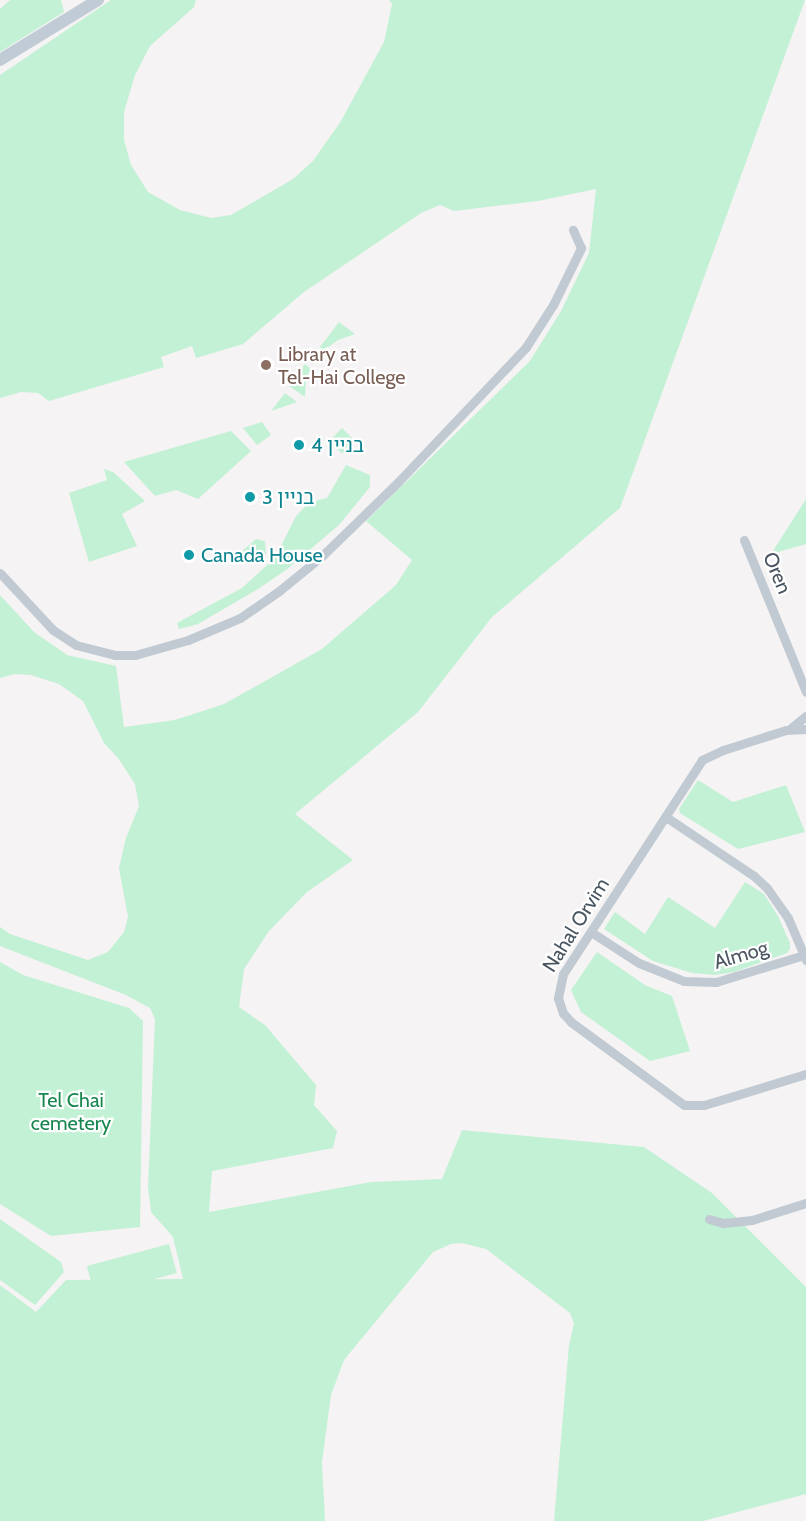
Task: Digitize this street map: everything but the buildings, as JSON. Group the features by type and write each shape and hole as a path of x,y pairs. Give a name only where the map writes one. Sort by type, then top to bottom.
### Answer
{"street":[{"path":"0,60 98,0"},
{"path":"0,573 53,630 76,645 116,655 135,656 188,640 240,618 279,591 323,555 420,459 526,347 553,305 581,249 573,230"},
{"name":"Oren","path":"744,540 806,688"},
{"path":"806,715 806,727"},
{"name":"Nahal Orvim","path":"786,730 806,715"},
{"name":"Nahal Orvim","path":"806,727 786,730 721,751 702,760 563,975 558,987 558,998 563,1013 679,1101 692,1107 806,1074"},
{"path":"666,817 754,876 767,888 788,918 805,958"},
{"name":"Almog","path":"591,932 639,963 684,981 716,982 805,958"},
{"path":"709,1219 723,1223 752,1220 806,1203"}],"green space":[{"path":"10,0 61,0 64,12 0,52 0,9"},
{"path":"111,0 196,0 194,7 150,46 135,75 124,112 124,140 131,165 148,192 180,210 211,218 231,215 293,179 313,161 341,121 384,42 392,4 389,0 805,0 620,508 492,617 418,712 295,814 353,860 307,892 269,931 244,969 239,1007 265,1025 316,1085 314,1105 337,1131 333,1148 212,1171 209,1212 371,1182 442,1179 462,1130 644,1147 712,1193 806,1287 806,1494 703,1521 554,1521 569,1345 574,1324 570,1313 486,1249 462,1243 451,1244 433,1252 344,1360 331,1395 322,1462 325,1521 0,1521 0,1285 36,1312 66,1280 183,1279 173,1237 151,1212 148,1187 155,1019 150,1008 126,995 0,946 0,927 10,934 88,960 108,952 124,932 128,917 119,868 126,838 139,806 135,784 118,758 104,743 83,701 59,684 31,675 14,674 0,678 0,595 34,632 67,655 116,666 124,727 175,720 224,704 322,649 396,585 412,560 366,521 530,361 561,311 589,253 596,189 538,201 454,211 440,205 421,213 304,292 243,344 196,358 192,346 161,357 164,367 49,401 38,393 21,392 0,398 0,75"},
{"path":"339,322 355,334 338,340 323,351 320,347"},
{"path":"305,364 311,369 306,378 305,397 289,386"},
{"path":"285,393 297,402 271,411"},
{"path":"262,422 271,435 257,445 243,428"},
{"path":"342,428 355,441 342,453 329,441"},
{"path":"231,431 251,451 198,499 176,490 155,496 124,462"},
{"path":"346,465 370,475 370,487 339,525 286,570 258,589 198,624 179,629 177,623 242,588 275,558 296,516 310,502 327,498"},
{"path":"104,469 113,472 145,501 122,514 137,546 89,562 69,493 107,480"},
{"path":"806,499 806,544 771,554"},
{"path":"256,539 265,541 266,554 252,564 244,563 241,552"},
{"path":"698,780 733,802 786,785 805,832 738,849 680,813 679,809"},
{"path":"745,882 764,894 778,916 790,943 787,953 734,972 714,975 692,973 653,961 604,929 615,912 645,934 668,897 715,928"},
{"path":"597,952 645,985 672,996 690,1051 650,1061 581,1012 571,990"},
{"name":"Tel Chai cemetery","path":"0,962 23,975 129,1008 143,1021 140,1227 51,1236 0,1204"},
{"path":"0,1219 61,1262 64,1272 35,1305 0,1280"},
{"path":"169,1244 177,1273 95,1295 87,1266"}],"place":[{"name":"Library at Tel-Hai College","path":"266,365"},
{"name":"בניין 4","path":"299,445"},
{"name":"בניין 3","path":"250,497"},
{"name":"Canada House","path":"189,555"}]}
